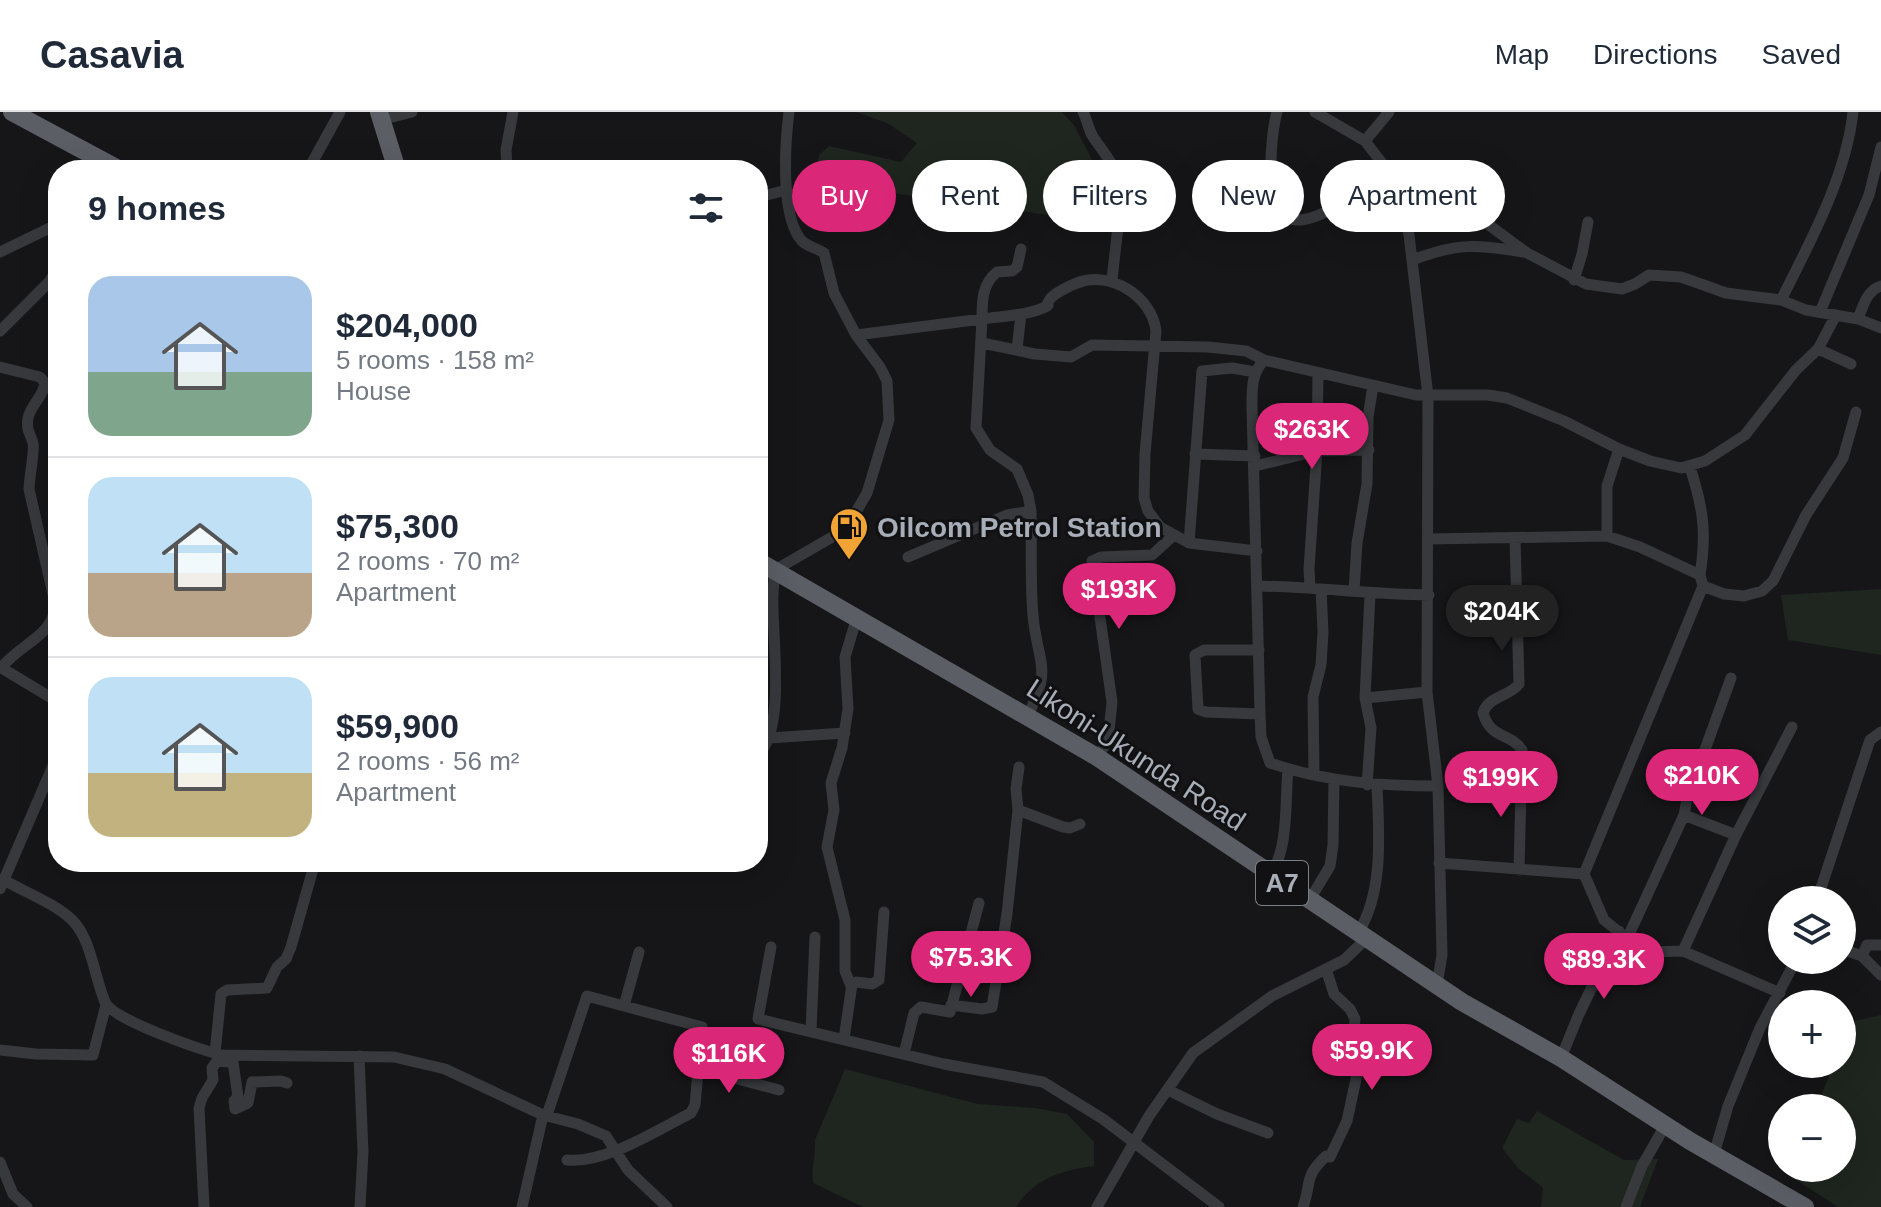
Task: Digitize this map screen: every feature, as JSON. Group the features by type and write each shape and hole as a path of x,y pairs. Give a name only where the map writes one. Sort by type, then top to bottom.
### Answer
{"highway":[{"path":"12,112 100,160"},
{"path":"380,116 394,160"},
{"name":"Likoni-Ukunda Road","path":"768,566 1097,757 1437,985 1797,1205"}],"street":[{"path":"314,160 340,112"},
{"path":"380,116 412,112"},
{"path":"506,160 513,112"},
{"path":"789,112 787,210 793,228 803,242 824,253 829,278 856,335 880,367 889,396 889,420 867,493 844,532 775,570 772,603 775,648 773,715 769,738 845,733"},
{"path":"1083,112 1091,134 1115,170 1118,208 1112,282"},
{"path":"1277,112 1270,143 1275,196 1286,216 1296,220 1320,212"},
{"path":"1315,112 1365,141 1380,160"},
{"path":"1365,141 1389,112"},
{"path":"1781,300 1822,213 1843,155 1853,112"},
{"path":"1820,312 1869,195 1881,147"},
{"path":"768,195 787,190"},
{"path":"1574,280 1588,222"},
{"path":"0,252 48,229"},
{"path":"1407,232 1428,396 1427,692 1438,786 1442,955 1437,985"},
{"path":"1498,232 1527,253 1586,284 1622,289 1649,275 1681,277 1726,293 1781,300 1806,310 1858,319 1881,328"},
{"path":"1412,260 1449,247 1469,244 1527,253"},
{"path":"1021,249 1017,267 1012,271 997,272 987,282 982,303 976,428 990,450 1017,469 1031,511 1033,618 1044,665 1040,693 1027,717"},
{"path":"856,335 1021,314 1043,308 1051,299 1077,283 1089,281 1112,282 1132,291 1156,326 1144,498 1155,522 1173,536 1189,543 1257,551"},
{"path":"0,331 48,283"},
{"path":"1858,319 1869,295 1881,286"},
{"path":"1017,349 1021,314"},
{"path":"982,343 1071,357 1092,345 1246,351 1264,360 1428,396 1488,395 1507,398 1564,421 1619,449 1669,466 1690,467 1733,445 1745,435 1796,370 1818,349 1836,315"},
{"path":"1818,349 1851,364"},
{"path":"1264,360 1255,372 1252,408 1261,737 1270,763 1314,775 1372,785 1438,786"},
{"path":"0,367 40,377 45,383 31,408 27,433 34,446 29,489 48,572"},
{"path":"1189,543 1202,371 1232,368 1255,372"},
{"path":"1314,775 1313,697 1321,665 1322,643 1315,588 1318,373"},
{"path":"1354,591 1373,386"},
{"path":"1429,539 1607,536 1640,547 1724,594 1744,596 1762,591 1773,581 1806,515 1843,458 1856,412"},
{"path":"1607,536 1607,486 1619,449"},
{"path":"1195,454 1282,461 1317,451 1369,450"},
{"path":"1690,467 1703,511 1702,581 1584,874 1604,920 1649,952 1683,951 1773,990"},
{"path":"908,557 1007,515 1031,511"},
{"path":"1097,757 1108,741 1112,702 1092,561 1096,557 1152,555 1173,536"},
{"path":"1515,538 1520,677 1515,689 1490,702 1483,713 1495,733 1515,742 1522,750 1519,870"},
{"path":"1258,586 1429,595"},
{"path":"1097,1207 1149,1116 1193,1053 1272,996 1344,960 1362,936 1380,854 1372,785 1371,728 1365,698 1370,594"},
{"path":"844,1039 851,986 845,971 845,920 827,847 834,810 831,783 845,733 848,694 845,657 857,617"},
{"path":"48,627 18,649 1,667 48,696"},
{"path":"1259,650 1204,650 1195,655 1198,709 1260,714"},
{"path":"1561,1058 1579,1014 1684,815 1731,678"},
{"path":"1365,698 1427,692"},
{"path":"1683,951 1736,835 1792,727"},
{"path":"1822,886 1870,740 1881,732"},
{"path":"951,1005 986,1010 992,1007 1004,939 1018,810 1016,789 1019,767"},
{"path":"1270,874 1278,864 1282,849 1288,769"},
{"path":"0,1050 93,1055 106,1005 73,921 57,909 2,884 48,777"},
{"path":"1309,901 1330,866 1334,779"},
{"path":"1018,810 1063,827 1080,824"},
{"path":"1684,815 1736,835"},
{"path":"1439,863 1584,874"},
{"path":"215,1053 221,994 227,990 260,991 267,988 277,967 286,959 297,931 312,872"},
{"path":"904,1054 915,1012 921,1007 950,1012 979,903"},
{"path":"851,986 856,982 875,983 879,980 884,912"},
{"path":"811,1031 815,937"},
{"path":"1862,956 1867,945 1881,945"},
{"path":"771,947 758,1019 1050,1085 1103,1119 1219,1207"},
{"path":"624,1006 639,952"},
{"path":"1856,954 1881,975"},
{"path":"1303,1207 1311,1172 1326,1156 1330,1157 1342,1134 1359,1071 1353,1040 1355,1019 1350,1009 1334,994 1326,969"},
{"path":"522,1207 545,1115 586,996 702,1027 701,1059 693,1111 616,1151 582,1162 567,1160"},
{"path":"106,1005 125,1018 231,1058"},
{"path":"1714,1154 1735,1089 1768,1014"},
{"path":"359,1056 363,1152 360,1207"},
{"path":"204,1207 200,1103 213,1080 212,1068 217,1061 231,1058 359,1056 394,1057 437,1066 545,1115 600,1133 635,1178 667,1207"},
{"path":"231,1058 238,1097 234,1101 235,1109 248,1103 252,1082 287,1083"},
{"path":"701,1059 711,1070 720,1074 779,1090"},
{"path":"1168,1090 1217,1114 1268,1133"},
{"path":"1626,1207 1642,1166 1666,1124"},
{"path":"0,1162 13,1194 27,1207"}],"shaded area":[{"path":"856,112 1062,112 1074,125 1092,160 1043,160 1043,214 1027,212 1027,160 912,160 912,196 896,194 896,161 901,162 917,143 887,123"},
{"path":"829,146 892,160 818,160"},
{"path":"1881,589 1881,655 1788,640 1781,595"},
{"path":"1881,1015 1881,1207 1838,1207 1799,1182 1856,1182 1856,1094 1822,1094 1828,1078 1856,1078 1856,1021"},
{"path":"845,1069 978,1104 1067,1114 1094,1142 1094,1166 1071,1170 1040,1183 1016,1207 863,1207 813,1183 815,1140"},
{"path":"1537,1111 1624,1160 1658,1159 1640,1207 1541,1207 1543,1188 1518,1168 1502,1148 1517,1119 1529,1123"}],"place":[{"name":"Oilcom Petrol Station","path":"849,561"}]}
